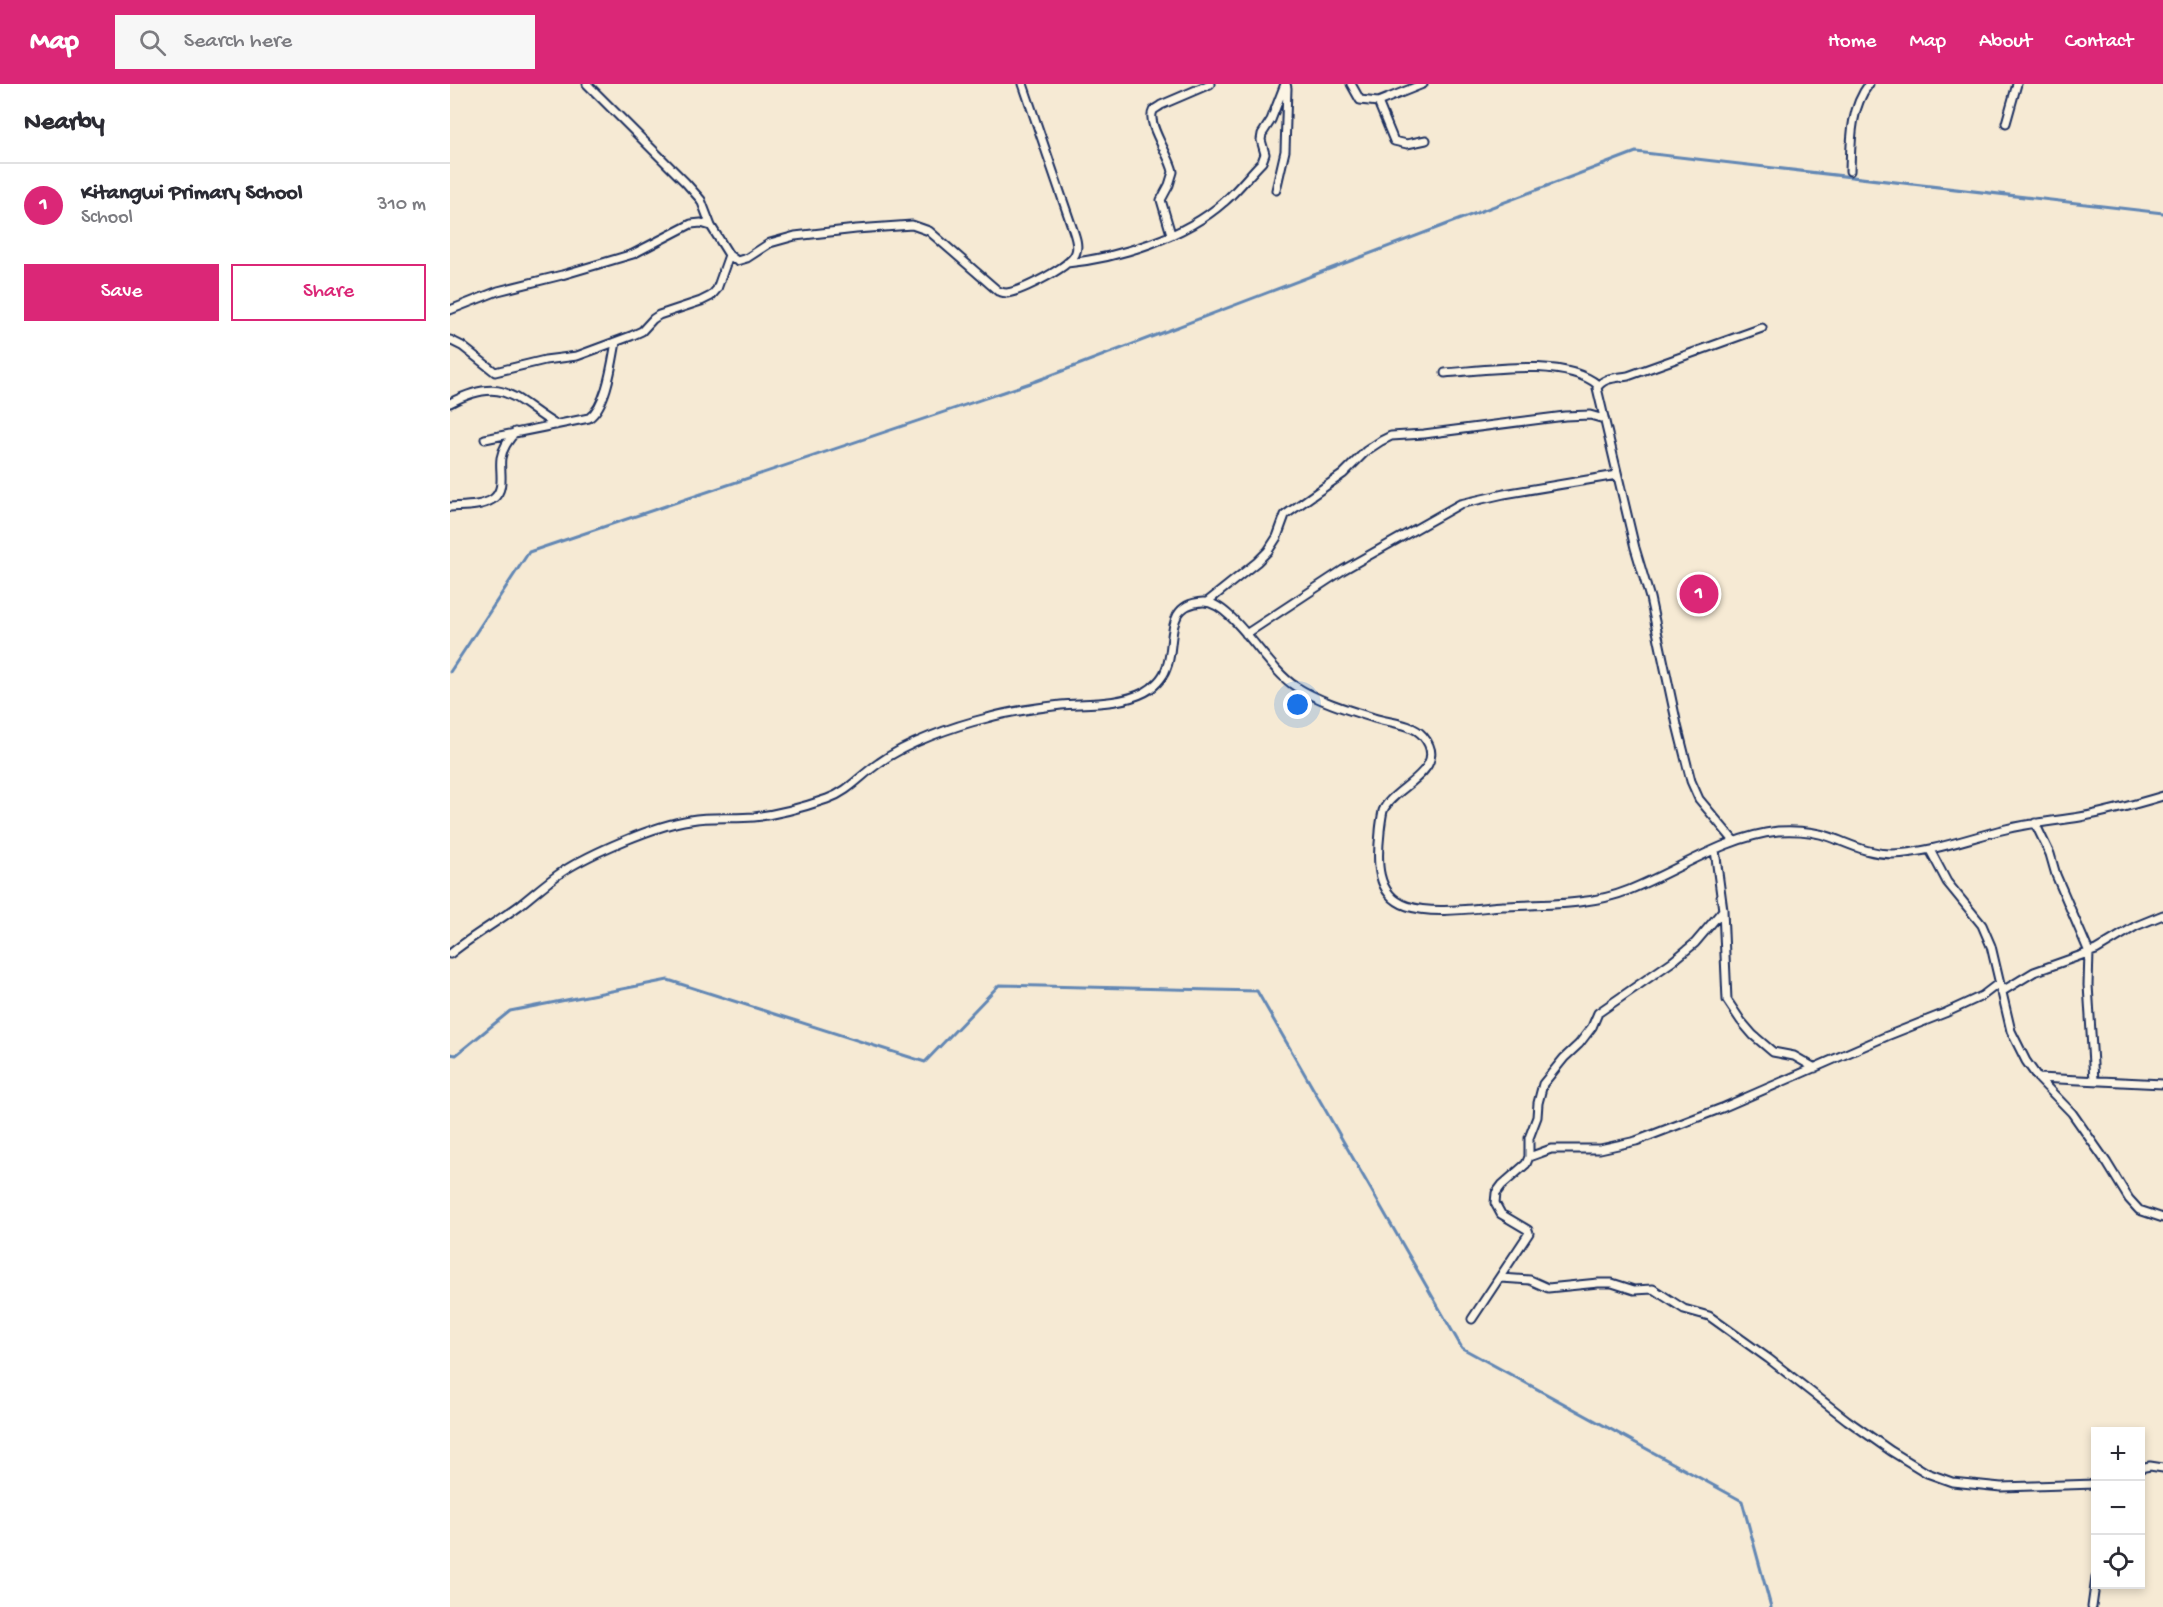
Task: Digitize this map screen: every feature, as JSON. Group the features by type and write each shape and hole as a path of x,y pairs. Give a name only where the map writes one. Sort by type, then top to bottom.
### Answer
{"street":[{"path":"587,84 701,200 711,226 729,255 735,260 741,261 770,243 782,239 817,233 912,225 929,231 1003,293 1042,278 1067,263 1077,252 1075,236 1023,84"},
{"path":"1171,234 1161,200 1173,172 1154,127 1152,114 1161,105 1210,84"},
{"path":"1067,263 1108,256 1171,234 1191,226 1225,202 1262,162 1265,154 1262,134 1272,120 1285,84"},
{"path":"1276,190 1285,151 1287,88 1285,84"},
{"path":"1351,84 1360,100 1378,102 1423,84"},
{"path":"1850,171 1852,124 1857,106 1869,84"},
{"path":"2006,123 2017,84"},
{"path":"1378,102 1394,141 1407,144 1426,140"},
{"path":"450,310 498,291 562,276 633,254 691,224 701,223 711,226"},
{"path":"450,340 462,346 495,372 545,360 577,357 642,330 659,315 687,307 711,296 717,289 729,255"},
{"path":"1598,385 1606,380 1637,373 1762,328"},
{"path":"485,439 590,418 596,413 607,384 616,342"},
{"path":"1445,373 1511,366 1573,374 1589,378 1598,385 1617,475 1635,548 1646,581 1691,781 1699,799 1734,841"},
{"path":"450,404 470,394 504,392 511,394 556,425"},
{"path":"1207,602 1268,551 1277,537 1285,515 1343,474 1366,451 1391,436 1565,416 1590,415 1604,419"},
{"path":"450,507 486,502 498,493 501,459 505,445 515,432"},
{"path":"1246,634 1343,570 1460,504 1504,494 1617,475"},
{"path":"450,954 523,903 564,870 661,827 698,819 756,817 832,798 844,792 878,763 903,748 985,718 1048,706 1118,700 1142,693 1152,688 1164,674 1168,665 1173,624 1179,613 1197,603 1207,602 1217,604 1229,613 1281,676 1299,689 1314,697 1368,716 1412,728 1421,733 1426,740 1430,757 1426,769 1416,780 1390,800 1383,810 1377,858 1382,882 1397,901 1408,907 1440,909 1522,906 1612,896 1734,841 1778,831 1814,832 1860,850 1879,854 1900,854 1930,850 2006,829 2084,816 2163,796"},
{"path":"2035,823 2050,854 2056,875 2089,952 2088,985 2094,1080"},
{"path":"1715,850 1723,910 1727,1000 1753,1035 1773,1052 1794,1056 1815,1068"},
{"path":"1930,850 1947,882 1982,925 1991,946 2011,1031 2026,1061 2038,1078 2072,1113 2129,1199 2139,1210 2163,1218"},
{"path":"1472,1319 1529,1233 1528,1230 1502,1214 1496,1203 1496,1193 1526,1164 1529,1156 1529,1138 1537,1117 1543,1084 1579,1044 1592,1027 1598,1013 1673,962 1695,943 1723,910"},
{"path":"1529,1156 1551,1149 1600,1149 1636,1141 1722,1108 1945,1013 2034,972 2089,952 2136,926 2163,915"},
{"path":"2038,1078 2163,1084"},
{"path":"1501,1278 1530,1280 1548,1288 1612,1283 1634,1290 1653,1289 1684,1309 1709,1316 1891,1451 1927,1473 1952,1482 2001,1487 2091,1484"},
{"path":"2145,1467 2163,1468"},
{"path":"2092,1607 2094,1589"}],"waterway":[{"path":"450,672 529,552 1036,381 1636,152 2163,213"},
{"path":"450,1054 456,1055 510,1011 668,980 925,1062 999,985 1257,991 1462,1348 1742,1501 1771,1607"}],"place":[{"name":"Kitangwi Primary School","path":"1699,594"}]}
